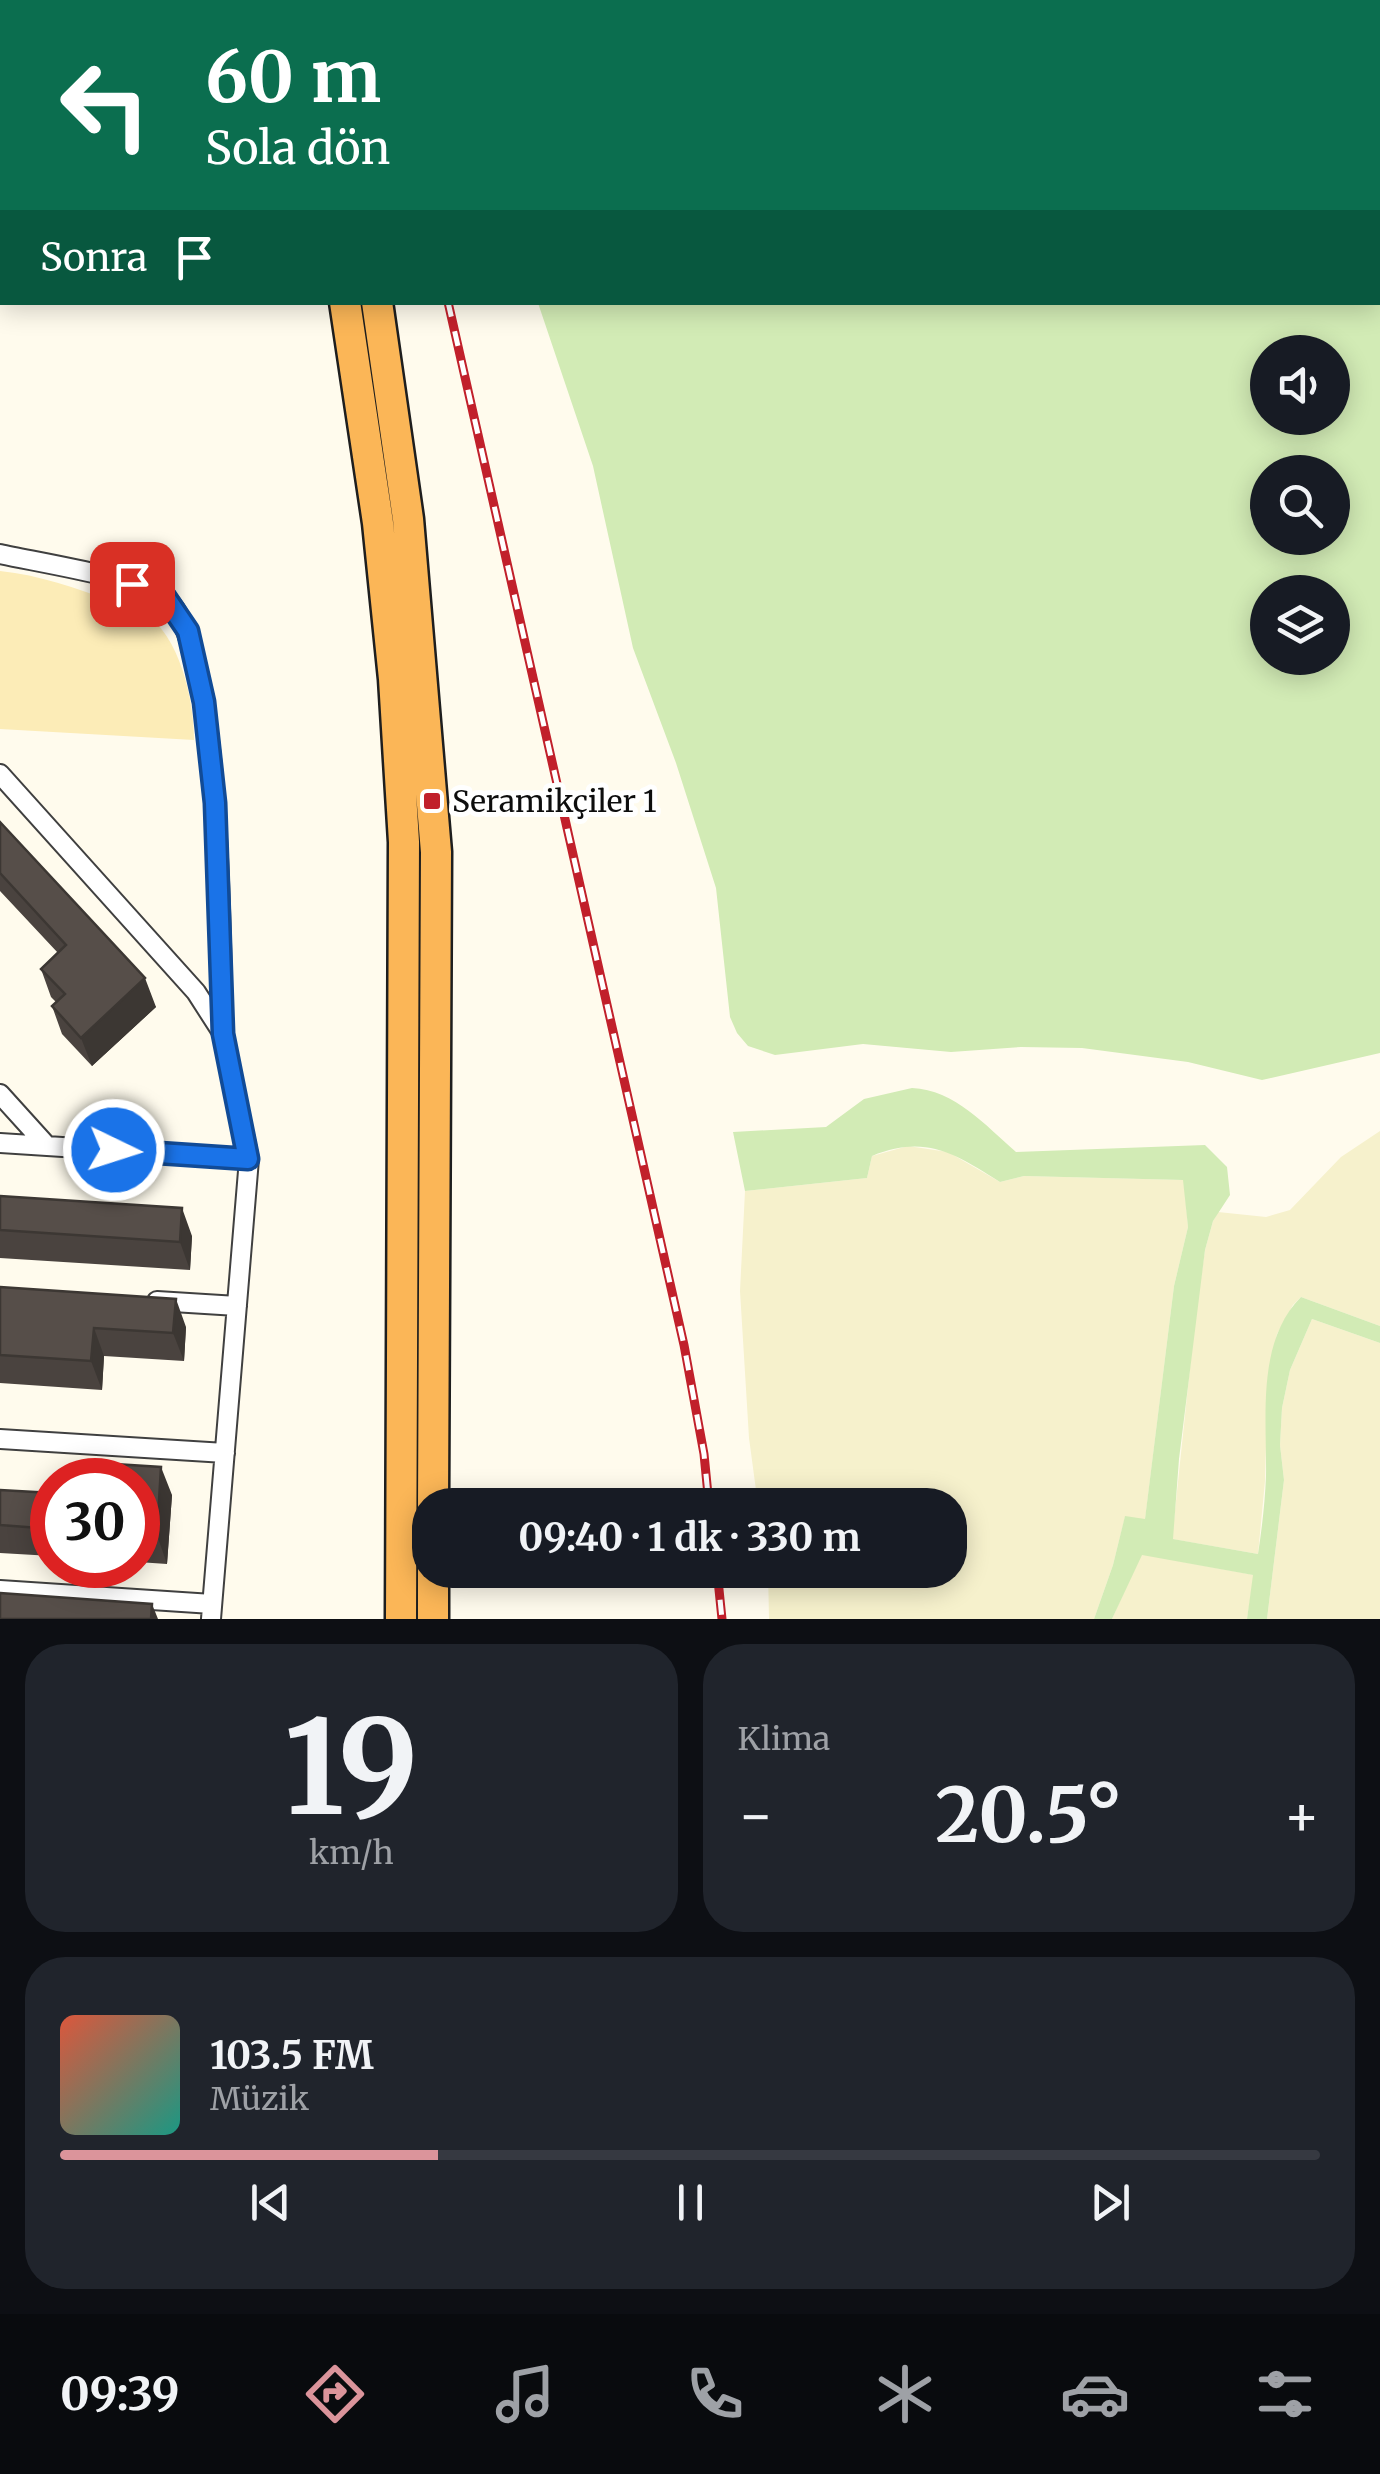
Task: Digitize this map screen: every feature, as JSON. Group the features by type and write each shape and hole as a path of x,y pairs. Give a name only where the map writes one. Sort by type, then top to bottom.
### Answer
{"highway":[{"path":"345,305 378,524 394,679 404,842 401,1619"},
{"path":"376,305 408,519 436,852 433,1488"},
{"path":"433,1588 433,1619"}],"street":[{"path":"0,554 132,584 165,597 188,631 204,702 215,803 223,1034 248,1159 212,1612 0,1590"},
{"path":"0,774 196,992 223,1034"},
{"path":"0,1094 47,1146"},
{"path":"0,1143 248,1159"},
{"path":"138,1300 236,1306"},
{"path":"0,1439 224,1454"}],"shaded area":[{"path":"1380,1131 1380,1326 1301,1297 1293,1305 1277,1334 1268,1380 1258,1554 1172,1539 1195,1320 1213,1221 1218,1212 1266,1217 1290,1210 1341,1157"},
{"path":"908,1146 948,1152 1000,1182 1024,1176 1184,1180 1188,1227 1174,1286 1145,1520 1125,1517 1094,1619 769,1619 768,1588 967,1588 967,1488 756,1488 740,1291 745,1191 867,1178 872,1156"},
{"path":"1312,1319 1380,1343 1380,1619 1267,1619 1284,1480 1280,1445 1282,1408 1290,1370"},
{"path":"1141,1554 1254,1575 1247,1619 1112,1619"}],"green space":[{"path":"539,305 1380,305 1380,1053 1262,1080 1188,1062 1082,1048 951,1052 863,1044 775,1055 748,1046 730,1017 716,888 676,763 633,648 593,466"},
{"path":"912,1088 956,1102 1016,1152 1205,1145 1227,1167 1230,1195 1213,1221 1205,1250 1173,1539 1258,1554 1266,1486 1270,1358 1287,1315 1301,1297 1380,1326 1380,1343 1312,1319 1290,1370 1282,1408 1280,1445 1284,1480 1267,1619 1247,1619 1253,1575 1142,1555 1112,1619 1094,1619 1125,1516 1145,1519 1174,1286 1188,1227 1183,1180 1024,1176 1000,1182 939,1150 908,1147 872,1156 867,1178 745,1191 733,1132 826,1127 864,1099"}],"sand":[{"path":"0,571 71,587 136,609 156,622 175,652 188,688 194,740 0,729"}],"building":[{"path":"0,822 145,978 81,1038 52,1006 65,994 41,969 66,945 0,873"},
{"path":"0,1196 182,1208 180,1242 0,1230"},
{"path":"0,1287 176,1299 173,1333 94,1328 91,1361 0,1355"},
{"path":"0,1490 30,1492 30,1527 0,1525"},
{"path":"0,1593 152,1604 151,1619 0,1619"}],"railway":[{"path":"449,305 684,1345 707,1488"},
{"path":"719,1588 722,1619"}],"place":[{"name":"Seramikçiler 1","path":"432,801"}],"route":[{"path":"114,1150 248,1159 223,1034 215,803 204,702 188,631 165,597 132,584"}]}
